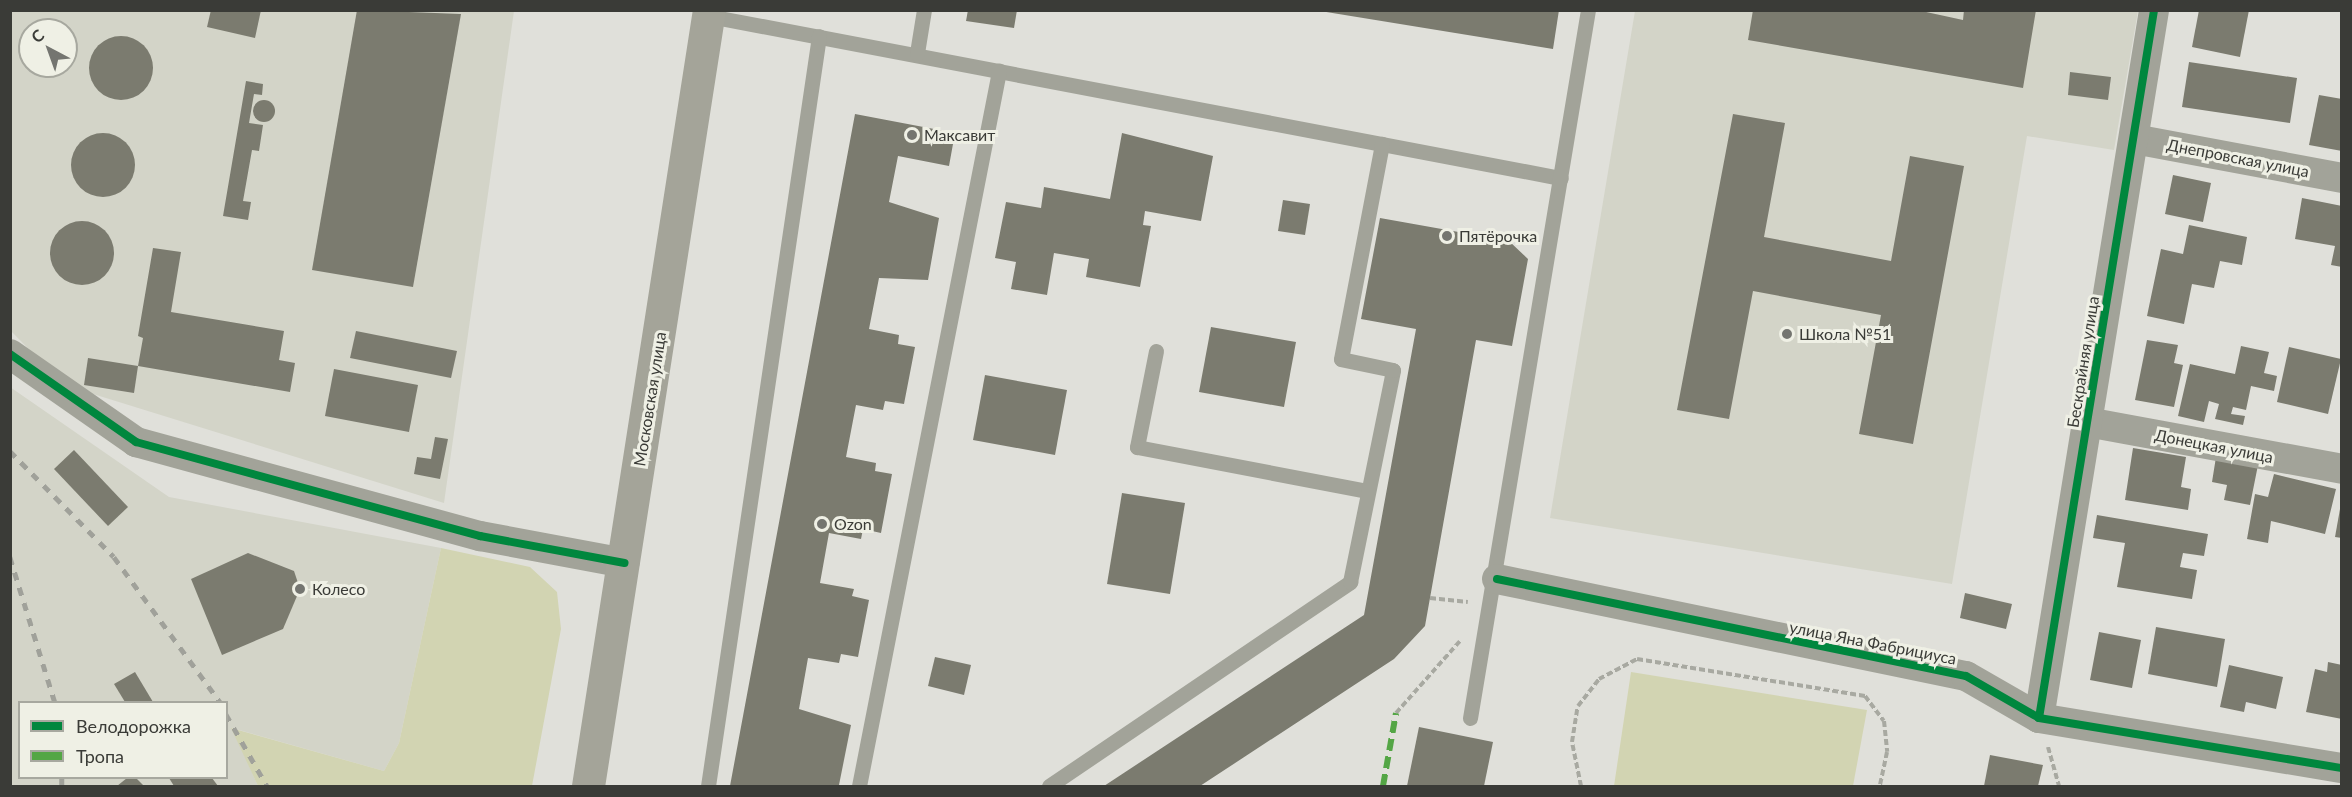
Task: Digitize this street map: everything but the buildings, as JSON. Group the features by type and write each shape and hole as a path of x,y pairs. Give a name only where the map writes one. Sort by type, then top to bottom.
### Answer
{"main road":[{"name":"Московская улица","path":"588,786 709,13"}],"street":[{"name":"Бескрайняя улица","path":"2039,718 2154,10"},
{"name":"Днепровская улица","path":"2134,139 2342,178"},
{"path":"10,354 136,442 480,537 624,563"},
{"name":"Донецкая улица","path":"2087,422 2342,469"},
{"name":"улица Яна Фабрициуса","path":"1495,592 1966,676 2039,718 2342,768"}],"lane":[{"path":"917,53 924,10"},
{"path":"1470,718 1495,592 1588,10"},
{"path":"709,13 999,71 1561,178"},
{"path":"708,786 819,36"},
{"path":"860,786 999,71"},
{"path":"1049,786 1350,582 1393,370 1341,359 1382,144"},
{"path":"1156,351 1137,447 1368,491"}],"path":[{"path":"1430,598 1495,592"},
{"path":"1396,713 1495,592"},
{"path":"1581,786 1572,742 1578,706 1599,679 1637,659 1865,696 1884,721 1887,752 1880,786"},
{"path":"2039,718 2059,786"}],"shaded area":[{"path":"10,11 514,11 444,503 64,385 11,331"},
{"name":"Школа №51","path":"1635,11 2138,11 2114,150 2027,136 1952,584 1550,518"},
{"path":"10,387 169,497 441,548 399,743 384,771 232,728 258,786 11,786"}],"green space":[{"path":"441,548 530,567 557,592 561,629 532,786 258,786 231,728 384,771 399,743"},
{"path":"1631,672 1867,710 1853,786 1614,786"}],"railway":[{"path":"10,451 114,557 219,701"},
{"path":"10,557 55,701"},
{"path":"228,718 267,786"},
{"path":"62,779 62,786"}],"marked path":[{"path":"1383,786 1396,713"}],"cycle path":[{"path":"2039,718 2154,10"},
{"path":"10,354 136,442 480,536 624,563"},
{"path":"1497,579 1966,676 2039,718 2342,768"}],"place":[{"name":"Максавит","path":"912,135"},
{"name":"Пятёрочка","path":"1447,236"},
{"name":"Школа №51","path":"1787,334"},
{"name":"Ozon","path":"822,524"},
{"name":"Колесо","path":"300,589"}]}
